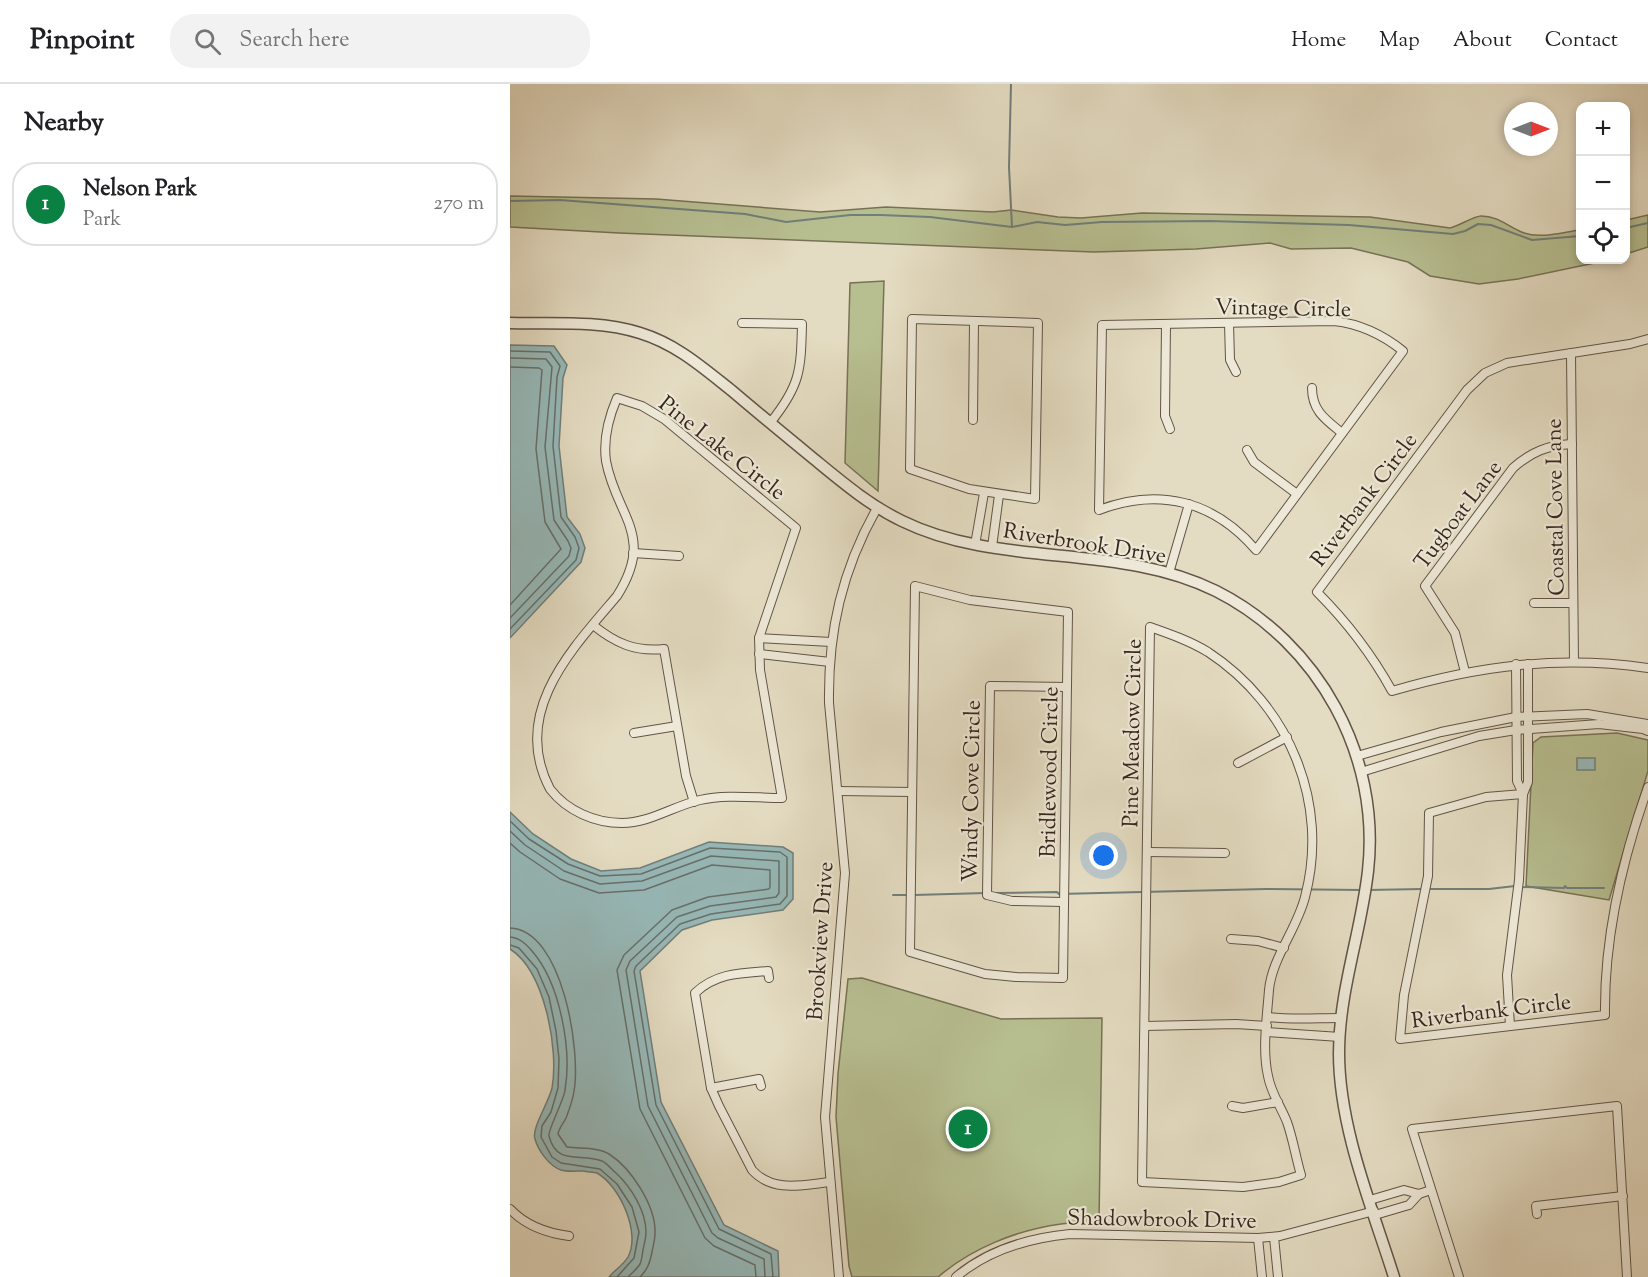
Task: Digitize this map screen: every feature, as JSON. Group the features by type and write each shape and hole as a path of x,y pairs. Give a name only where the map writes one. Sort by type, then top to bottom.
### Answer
{"street":[{"path":"912,319 1038,323 1035,499 984,493 946,483 910,469 912,319"},
{"path":"973,420 974,321"},
{"name":"Vintage Circle","path":"1334,321 1349,323 1378,333 1403,351 1256,550 1235,528 1220,518 1189,504 1143,499 1099,510 1102,325 1166,324 1334,321"},
{"name":"Riverbrook Drive","path":"510,322 603,325 655,338 688,356 877,508 932,534 975,545 1123,564 1169,573 1214,590 1235,602 1283,638 1300,656 1329,694 1349,734 1361,772 1370,828 1368,872 1340,1018 1340,1071 1344,1109 1394,1277"},
{"path":"742,323 802,324 801,357 797,382 786,403 770,423"},
{"path":"1229,323 1230,360 1236,372"},
{"path":"1166,324 1165,416 1170,429"},
{"name":"Riverbank Circle","path":"1648,339 1507,363 1474,381 1317,592 1360,640 1392,691 1465,672 1516,664 1574,662 1648,668"},
{"name":"Coastal Cove Lane","path":"1571,352 1574,662"},
{"path":"1312,388 1312,399 1316,410 1342,433"},
{"name":"Pine Lake Circle","path":"530,721 530,746 538,771 553,793 583,815 607,822 634,822 712,798 782,798 760,670 759,638 796,528 664,419 642,406 617,398 608,422 605,448 610,476 632,529 632,564 624,586 550,673 540,689"},
{"name":"Tugboat Lane","path":"1465,672 1455,633 1425,586 1513,468 1523,459 1544,448 1572,444"},
{"path":"1247,450 1254,462 1297,494"},
{"path":"975,545 984,493"},
{"path":"992,547 999,495"},
{"path":"1169,573 1189,504"},
{"name":"Brookview Drive","path":"839,1277 826,1135 826,1094 844,882 830,703 830,662 836,613 848,569 877,508"},
{"path":"981,509 997,513"},
{"path":"633,553 679,556"},
{"name":"Bridlewood Circle","path":"915,586 970,600 1068,612 1063,978 1003,977 985,974 910,952 912,792 915,586"},
{"path":"1534,603 1573,603"},
{"path":"593,625 606,636 627,646 639,650 664,650 686,776 694,802"},
{"name":"Pine Meadow Circle","path":"1150,627 1190,642 1226,664 1257,693 1287,737 1305,783 1311,812 1312,841 1305,898 1272,975 1267,1025 1267,1076 1288,1124 1301,1175 1271,1184 1243,1187 1143,1182 1150,627"},
{"path":"759,638 831,642"},
{"path":"778,656 780,640"},
{"path":"759,654 830,662"},
{"path":"1516,664 1516,781 1523,794"},
{"path":"1510,1026 1507,975 1519,880 1523,794 1528,782 1528,664"},
{"name":"Windy Cove Circle","path":"1064,902 1012,901 987,895 990,686 1067,687"},
{"path":"1357,756 1441,732 1516,717 1587,714 1648,724"},
{"path":"1361,772 1479,736 1516,730 1599,724 1648,731"},
{"path":"634,733 677,726"},
{"path":"1238,763 1287,737"},
{"name":"Riverbank Circle","path":"1523,794 1486,797 1429,813 1428,876 1425,901 1404,995 1400,1039 1605,1016 1605,978 1612,921 1648,787"},
{"path":"838,791 912,792"},
{"path":"1147,852 1225,853"},
{"path":"1231,939 1258,941 1284,948"},
{"path":"769,978 768,971 735,973 715,979 695,993 711,1088 752,1170 759,1177 766,1182 782,1186 830,1182"},
{"path":"1144,1026 1267,1025 1299,1018 1340,1018"},
{"path":"1288,1034 1289,1020"},
{"path":"1267,1025 1288,1034 1340,1037"},
{"path":"711,1088 759,1079 761,1086"},
{"path":"1232,1106 1243,1108 1278,1102"},
{"path":"1459,1277 1412,1130 1617,1106 1627,1277"},
{"path":"1373,1209 1404,1190 1419,1194"},
{"path":"1373,1209 1409,1205 1419,1194 1431,1190"},
{"path":"1537,1214 1536,1206 1623,1196"},
{"path":"510,1209 534,1227 545,1232 569,1236"},
{"name":"Shadowbrook Drive","path":"956,1277 994,1253 1022,1242 1051,1236 1070,1233 1274,1237 1373,1209"},
{"path":"1274,1237 1278,1277"},
{"path":"1258,1238 1262,1277"}],"green space":[{"path":"510,196 656,199 820,212 886,207 993,212 1011,210 1081,218 1142,213 1370,217 1450,228 1474,218 1487,216 1531,235 1576,231 1576,264 1590,264 1518,279 1479,284 1430,276 1408,262 1351,248 1291,249 1270,243 1196,249 1094,252 510,227"},
{"path":"1648,215 1648,247 1630,253 1630,219"},
{"path":"884,281 878,491 845,463 850,283"},
{"path":"1617,733 1648,740 1648,771 1609,900 1526,886 1533,743 1541,737"},
{"path":"862,978 1001,1019 1102,1018 1099,1223 1061,1224 1012,1236 965,1257 938,1277 852,1277 849,1266 836,1117 848,979"}],"water":[{"path":"510,345 554,346 567,365 563,378 559,446 567,517 580,534 585,548 581,562 510,638"},
{"path":"1577,758 1595,758 1595,770 1577,770"},
{"path":"510,812 533,834 571,859 601,871 640,868 709,842 783,847 793,853 793,899 783,910 712,920 682,930 640,971 661,1102 724,1225 778,1251 779,1277 609,1277 626,1260 631,1247 630,1223 620,1199 613,1188 597,1173 563,1171 552,1165 541,1153 534,1135 552,1088 553,1053 547,1013 541,993 522,960 510,949"}],"waterway":[{"path":"1011,84 1009,167 1012,227"},
{"path":"510,201 560,200 745,214 786,222 850,215 881,215 930,217 1012,227 1037,222 1065,225 1102,222 1209,221 1349,225 1453,234 1478,224 1491,225 1532,240 1576,236"},
{"path":"1630,227 1648,223"},
{"path":"1428,889 1489,889 1515,886"},
{"path":"1520,887 1604,888"},
{"path":"1368,890 1422,889"},
{"path":"995,893 1362,890"},
{"path":"914,895 986,893"},
{"path":"893,895 908,895"}],"place":[{"name":"Nelson Park","path":"968,1129"}]}
